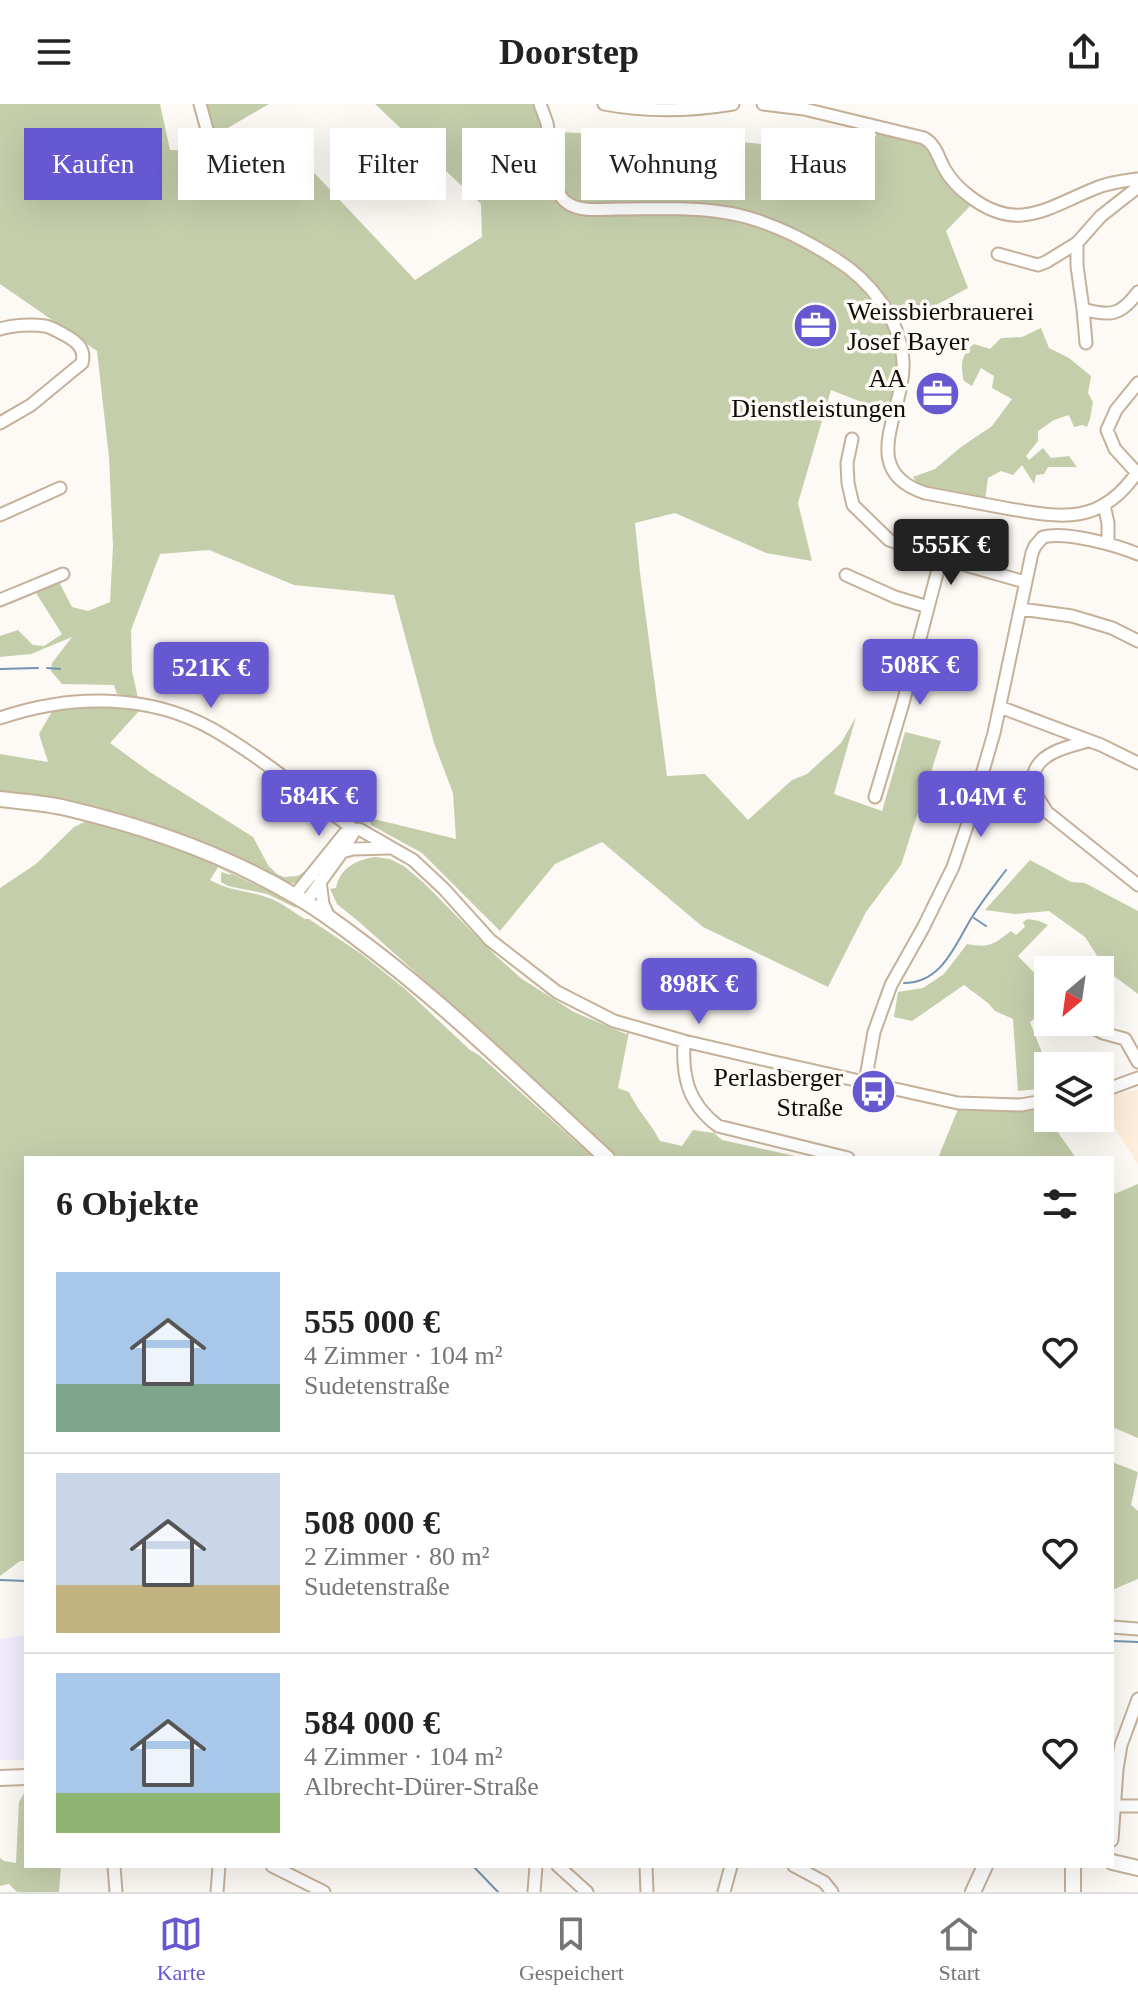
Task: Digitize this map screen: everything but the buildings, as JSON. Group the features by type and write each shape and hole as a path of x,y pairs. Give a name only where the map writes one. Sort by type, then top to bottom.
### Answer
{"main road":[{"path":"0,799 63,807 155,831 211,854 301,899 399,969 605,1156"},
{"path":"0,1778 24,1777"},
{"path":"1114,1862 1138,1868"},
{"path":"975,1889 981,1868"},
{"path":"975,1889 993,1868"},
{"path":"1073,1868 1073,1889"}],"street":[{"path":"200,104 207,128"},
{"path":"540,104 547,123 557,190 570,205 590,209 700,210 754,219 834,258 861,280 886,310 900,340 902,378 890,431 888,460 894,474 906,485 925,493 1047,516 1081,514 1104,505 1138,472 1115,449 1107,430 1116,410 1138,383"},
{"path":"604,104 643,110 733,104"},
{"path":"763,104 804,109 924,138 932,145 945,170 960,189 978,203 1012,216 1032,214 1105,185 1138,179"},
{"path":"998,254 1038,265 1057,257 1077,243 1101,216 1138,187"},
{"path":"1077,243 1086,343"},
{"path":"1083,309 1115,313 1129,305 1138,292"},
{"path":"0,329 8,326 48,326 81,347 84,359 31,405 0,423"},
{"path":"852,439 847,463 853,505 889,540 1025,582"},
{"path":"0,515 60,488"},
{"path":"1104,505 1108,543"},
{"path":"865,1083 874,1032 891,985 953,867 979,789 1035,546 1043,537 1058,536 1108,543 1138,554"},
{"path":"875,797 941,558"},
{"path":"0,600 63,574"},
{"path":"846,575 895,597 928,607"},
{"path":"1021,609 1072,616 1112,628 1138,641"},
{"path":"0,718 23,710 74,701 120,701 180,715 212,729 245,749 355,830"},
{"path":"1000,707 1101,745 1138,763"},
{"path":"1088,741 1043,758 1035,769 1031,787 1047,812 1138,885"},
{"path":"301,899 320,881 355,830"},
{"path":"301,899 345,833 365,831 413,860 508,955 557,992 614,1021 684,1041 958,1103 1034,1103"},
{"path":"342,852 392,848"},
{"path":"320,881 323,904 329,918"},
{"path":"1114,1036 1125,1039 1138,1062"},
{"path":"684,1041 687,1090 706,1117 718,1126 840,1156"},
{"path":"1114,1087 1138,1078"},
{"path":"1114,1627 1138,1629"},
{"path":"1114,1817 1121,1745 1138,1699"},
{"path":"1115,1806 1138,1806"},
{"path":"114,1868 116,1892"},
{"path":"217,1892 219,1868"},
{"path":"276,1868 324,1892"},
{"path":"534,1892 536,1868"},
{"path":"560,1868 587,1892"},
{"path":"646,1868 647,1892"},
{"path":"724,1892 730,1868"},
{"path":"798,1868 824,1882 832,1892"}],"shaded area":[{"path":"1138,1090 1138,1164 1114,1127 1114,1094"},
{"path":"24,1635 24,1760 0,1760 0,1639"}],"green space":[{"path":"0,104 160,104 170,150 178,150 178,200 314,200 314,173 330,190 330,200 340,200 415,280 482,237 481,204 477,200 558,200 565,207 590,212 687,212 743,217 739,224 744,219 776,231 819,255 854,280 874,300 895,333 902,374 889,413 831,390 798,503 812,561 766,553 675,513 635,523 667,776 705,774 748,820 792,780 807,774 841,743 856,717 834,794 882,811 905,732 941,741 901,865 866,912 828,987 703,927 602,842 555,864 500,931 422,853 371,825 370,818 456,839 453,793 434,743 394,595 294,585 209,550 160,554 131,630 132,671 138,698 117,694 114,685 62,684 51,671 52,663 72,637 31,654 0,657 0,636 18,630 33,645 44,646 62,634 36,593 59,582 72,607 88,611 110,602 113,546 109,457 97,351 0,284"},
{"path":"205,104 269,104 228,128 212,128"},
{"path":"375,104 536,104 545,127 462,128 462,186 446,171 446,128 400,128"},
{"path":"879,130 931,147 949,177 972,204 946,231 968,288 897,326 886,305 842,262 783,229 746,213 571,203 565,198 565,133 581,134 581,200 745,200 745,142 761,144 761,200 875,200 875,137"},
{"path":"1041,328 1049,348 1069,358 1091,376 1088,393 1093,402 1087,427 1074,427 1069,415 1054,420 1038,431 1038,441 1026,456 1029,460 1043,448 1051,458 1069,456 1077,467 1048,467 1044,474 1036,475 1034,484 1022,465 1013,475 1001,471 988,478 985,500 920,488 913,477 935,469 992,426 1012,399 992,388 994,376 981,368 972,386 964,381 962,365 966,352 974,344 990,349 1001,338 1022,337"},
{"path":"87,706 140,710 110,743 253,837 268,865 277,874 298,876 316,863 300,882 289,884 215,848 144,821 67,799 0,792 0,754 48,762 39,734 54,708"},
{"path":"93,818 146,836 197,857 273,893 297,907 267,894 228,886 221,882 221,874 231,874 218,867 210,880 224,886 276,901 360,953 405,989 592,1156 24,1156 24,1561 0,1576 0,888 36,864 74,827"},
{"path":"375,857 390,859 404,866 522,979 574,1012 626,1034 629,1032 618,1088 629,1092 660,1141 682,1146 693,1130 714,1133 722,1140 795,1156 617,1156 337,904 330,889 336,888 345,870 361,860"},
{"path":"1030,860 1071,882 1085,883 1138,911 1138,994 1114,976 1114,956 1097,956 1085,937 1049,911 1015,914 985,910"},
{"path":"1028,919 1048,925 1018,956 1034,973 1034,1019 1030,1022 1042,1052 1034,1052 1034,1089 1018,1091 1013,1019 995,1011 964,985 912,1021 894,1017 898,992 923,988 944,974 967,944 990,944 1011,931 1016,935 1025,927 1023,922"},
{"path":"958,1109 1013,1112 1034,1110 1034,1132 1058,1132 1075,1156 939,1156"},
{"path":"1138,1184 1138,1438 1114,1428 1114,1194"},
{"path":"1114,1463 1138,1472 1131,1505 1138,1511 1138,1579 1114,1589"},
{"path":"24,1793 24,1868 61,1868 59,1892 17,1892 9,1884 0,1886 0,1858 16,1863 19,1802"}],"waterway":[{"path":"0,669 38,668"},
{"path":"47,668 60,669"},
{"path":"904,983 928,977 938,970 1006,870"},
{"path":"974,918 986,926"},
{"path":"0,1580 24,1581"},
{"path":"1114,1641 1138,1642"},
{"path":"475,1868 498,1892"}],"place":[{"name":"Weissbierbrauerei Josef Bayer","path":"816,326"},
{"name":"AA Dienstleistungen","path":"937,393"},
{"name":"Perlasberger Straße","path":"874,1092"}]}
